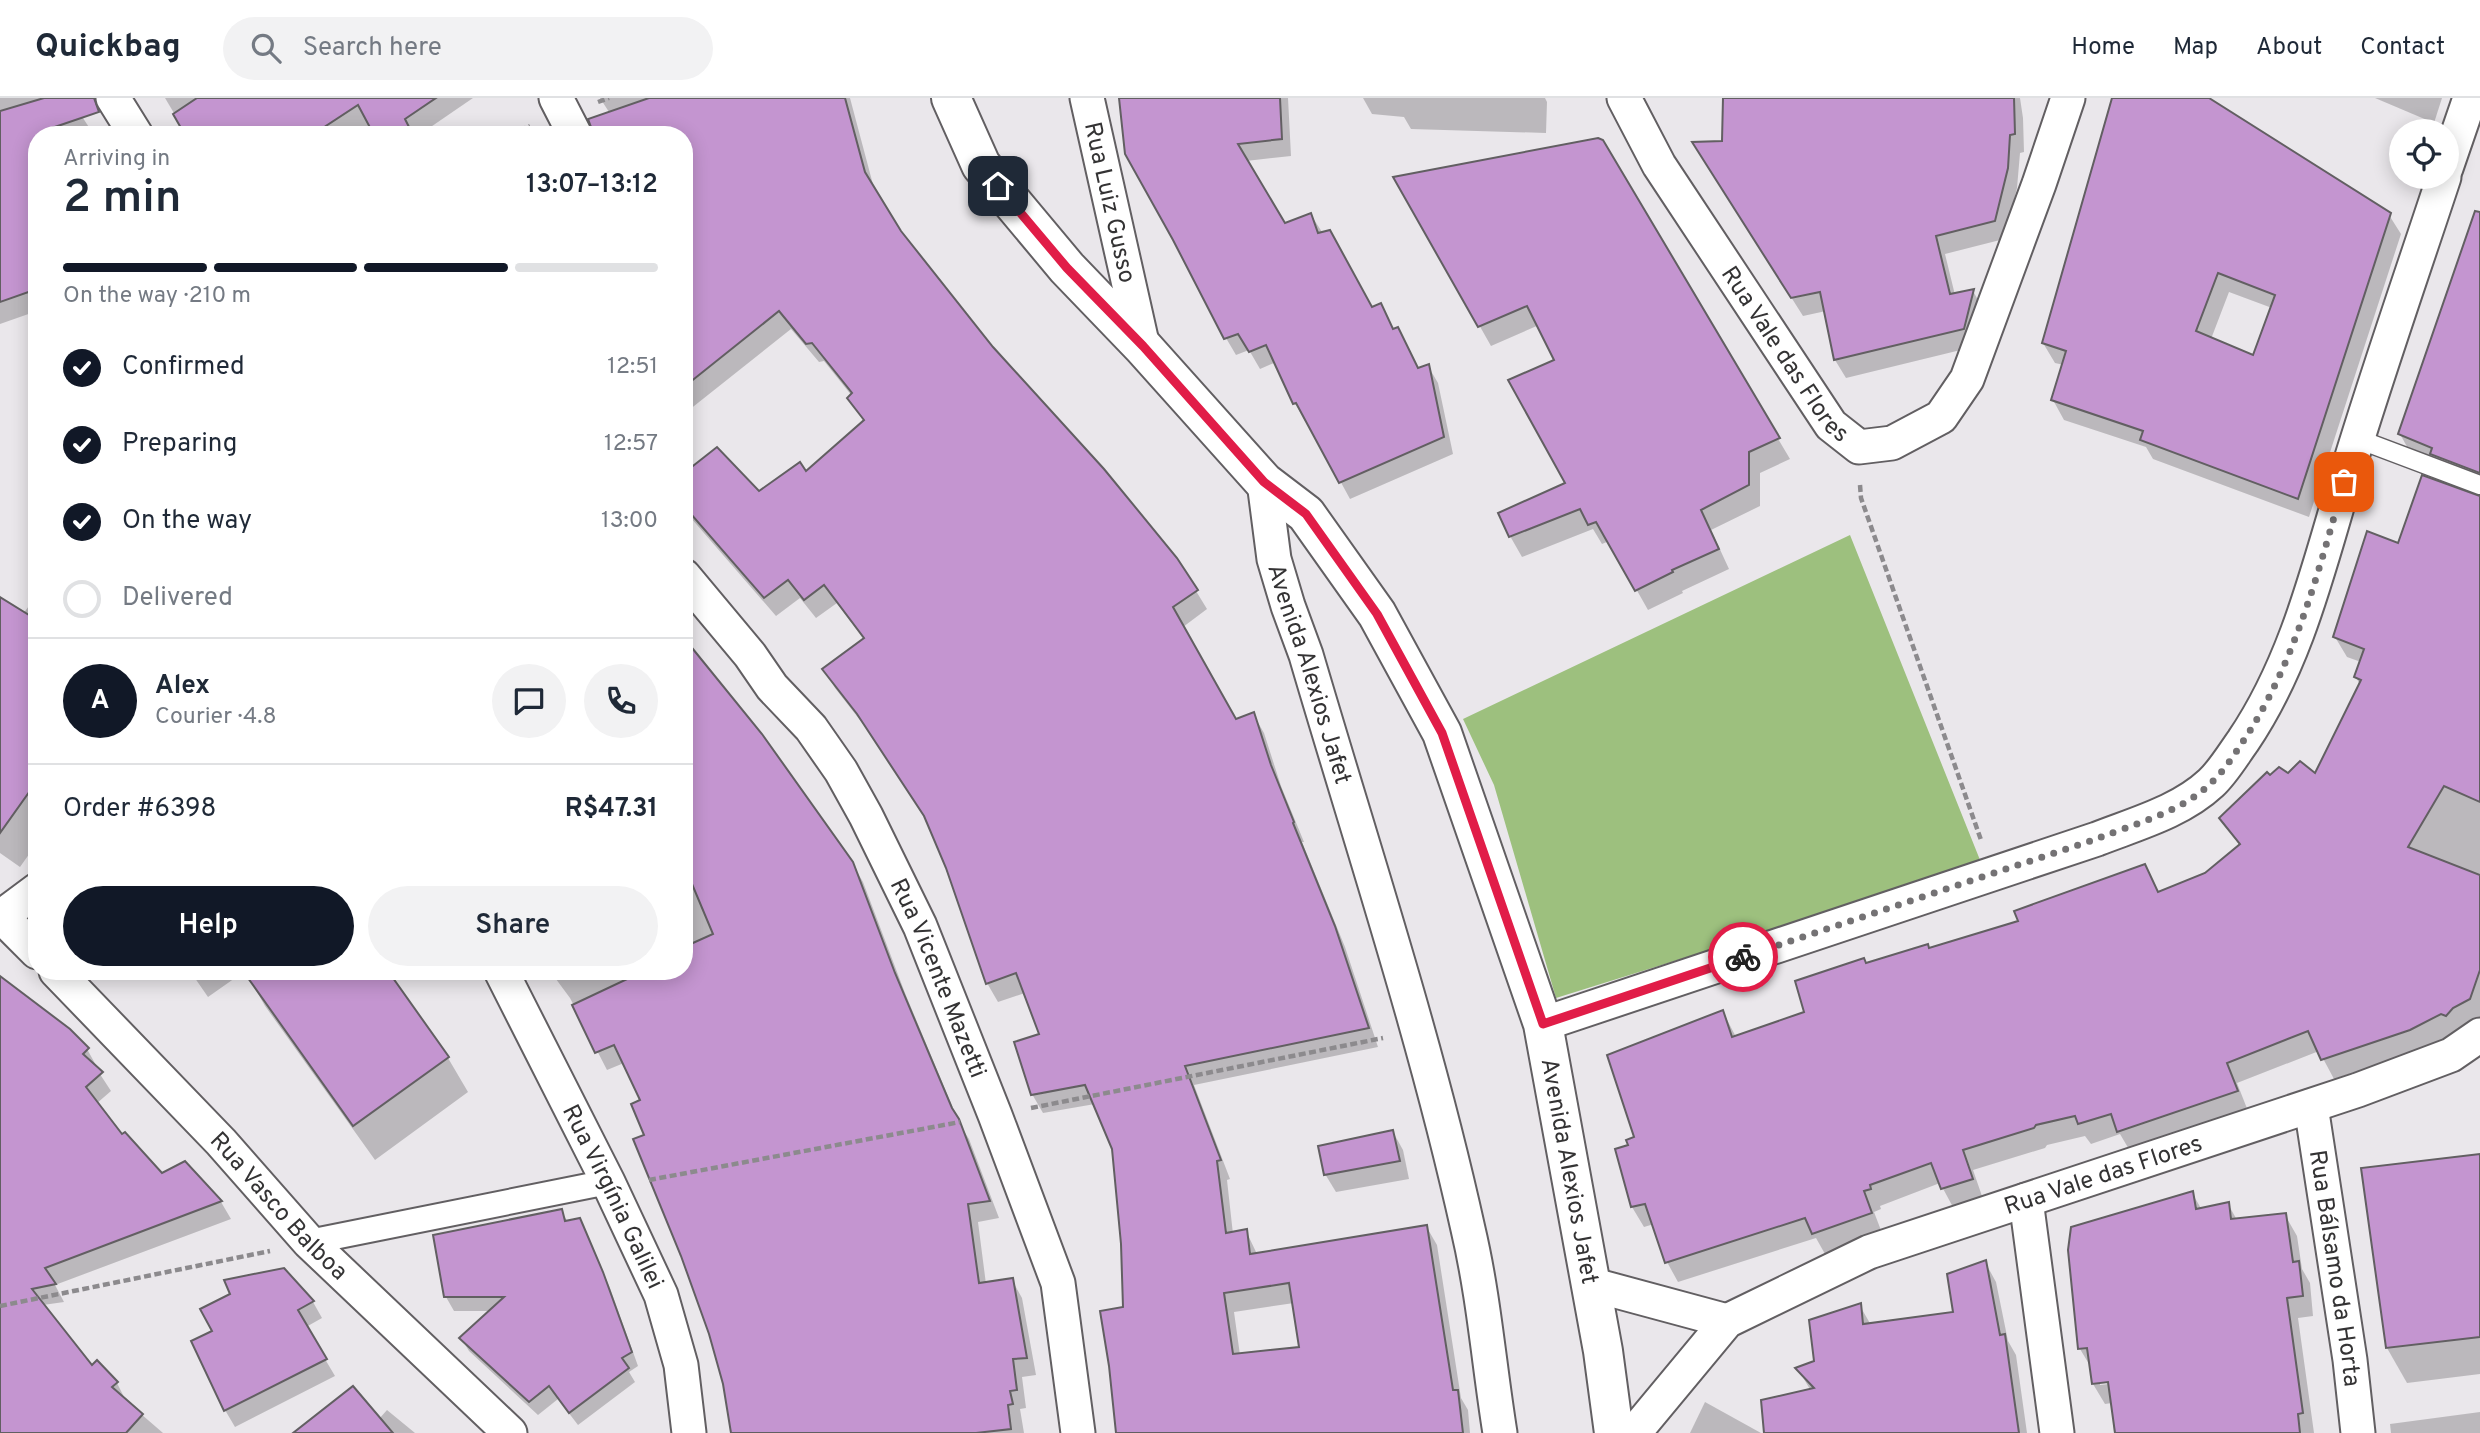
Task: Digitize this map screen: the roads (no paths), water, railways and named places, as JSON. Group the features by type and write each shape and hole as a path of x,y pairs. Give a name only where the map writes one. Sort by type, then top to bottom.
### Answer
{"main road":[{"name":"Avenida Alexios Jafet","path":"951,98 981,165 1067,268 1143,346 1264,482 1306,514 1377,614 1442,733 1543,1024 1614,1433"}],"street":[{"path":"113,98 130,126"},
{"path":"556,98 570,126"},
{"name":"Rua Luiz Gusso","path":"1087,98 1143,346"},
{"name":"Rua Vale das Flores","path":"1624,98 1659,165 1831,425 1859,447 1892,443 1941,417 1967,379 2068,98"},
{"path":"2459,130 2470,98"},
{"path":"1543,1024 1993,874 2153,817 2188,800 2211,783 2256,722 2278,682 2297,637 2358,439 2440,189"},
{"name":"Avenida Alexios Jafet","path":"1264,482 1274,559 1306,655 1420,1035 1469,1230 1485,1315 1500,1433"},
{"name":"Rua Vicente Mazetti","path":"693,587 741,644 772,687 811,728 841,771 920,926 1058,1283 1078,1433"},
{"path":"28,896 1,916 28,943"},
{"name":"Rua Vasco Balboa","path":"65,980 221,1142 309,1242 510,1433"},
{"name":"Rua Virgínia Galilei","path":"506,980 661,1295 681,1365 689,1433"},
{"name":"Rua Vale das Flores","path":"1634,1433 1727,1321 1869,1252 2311,1106 2451,1055 2480,1035"},
{"name":"Rua Bálsamo da Horta","path":"2311,1106 2350,1360 2358,1433"},
{"path":"309,1242 609,1185"},
{"path":"2026,1200 2056,1433"},
{"path":"1590,1283 1727,1321"}],"lane":[{"path":"2358,439 2480,485"}]}
